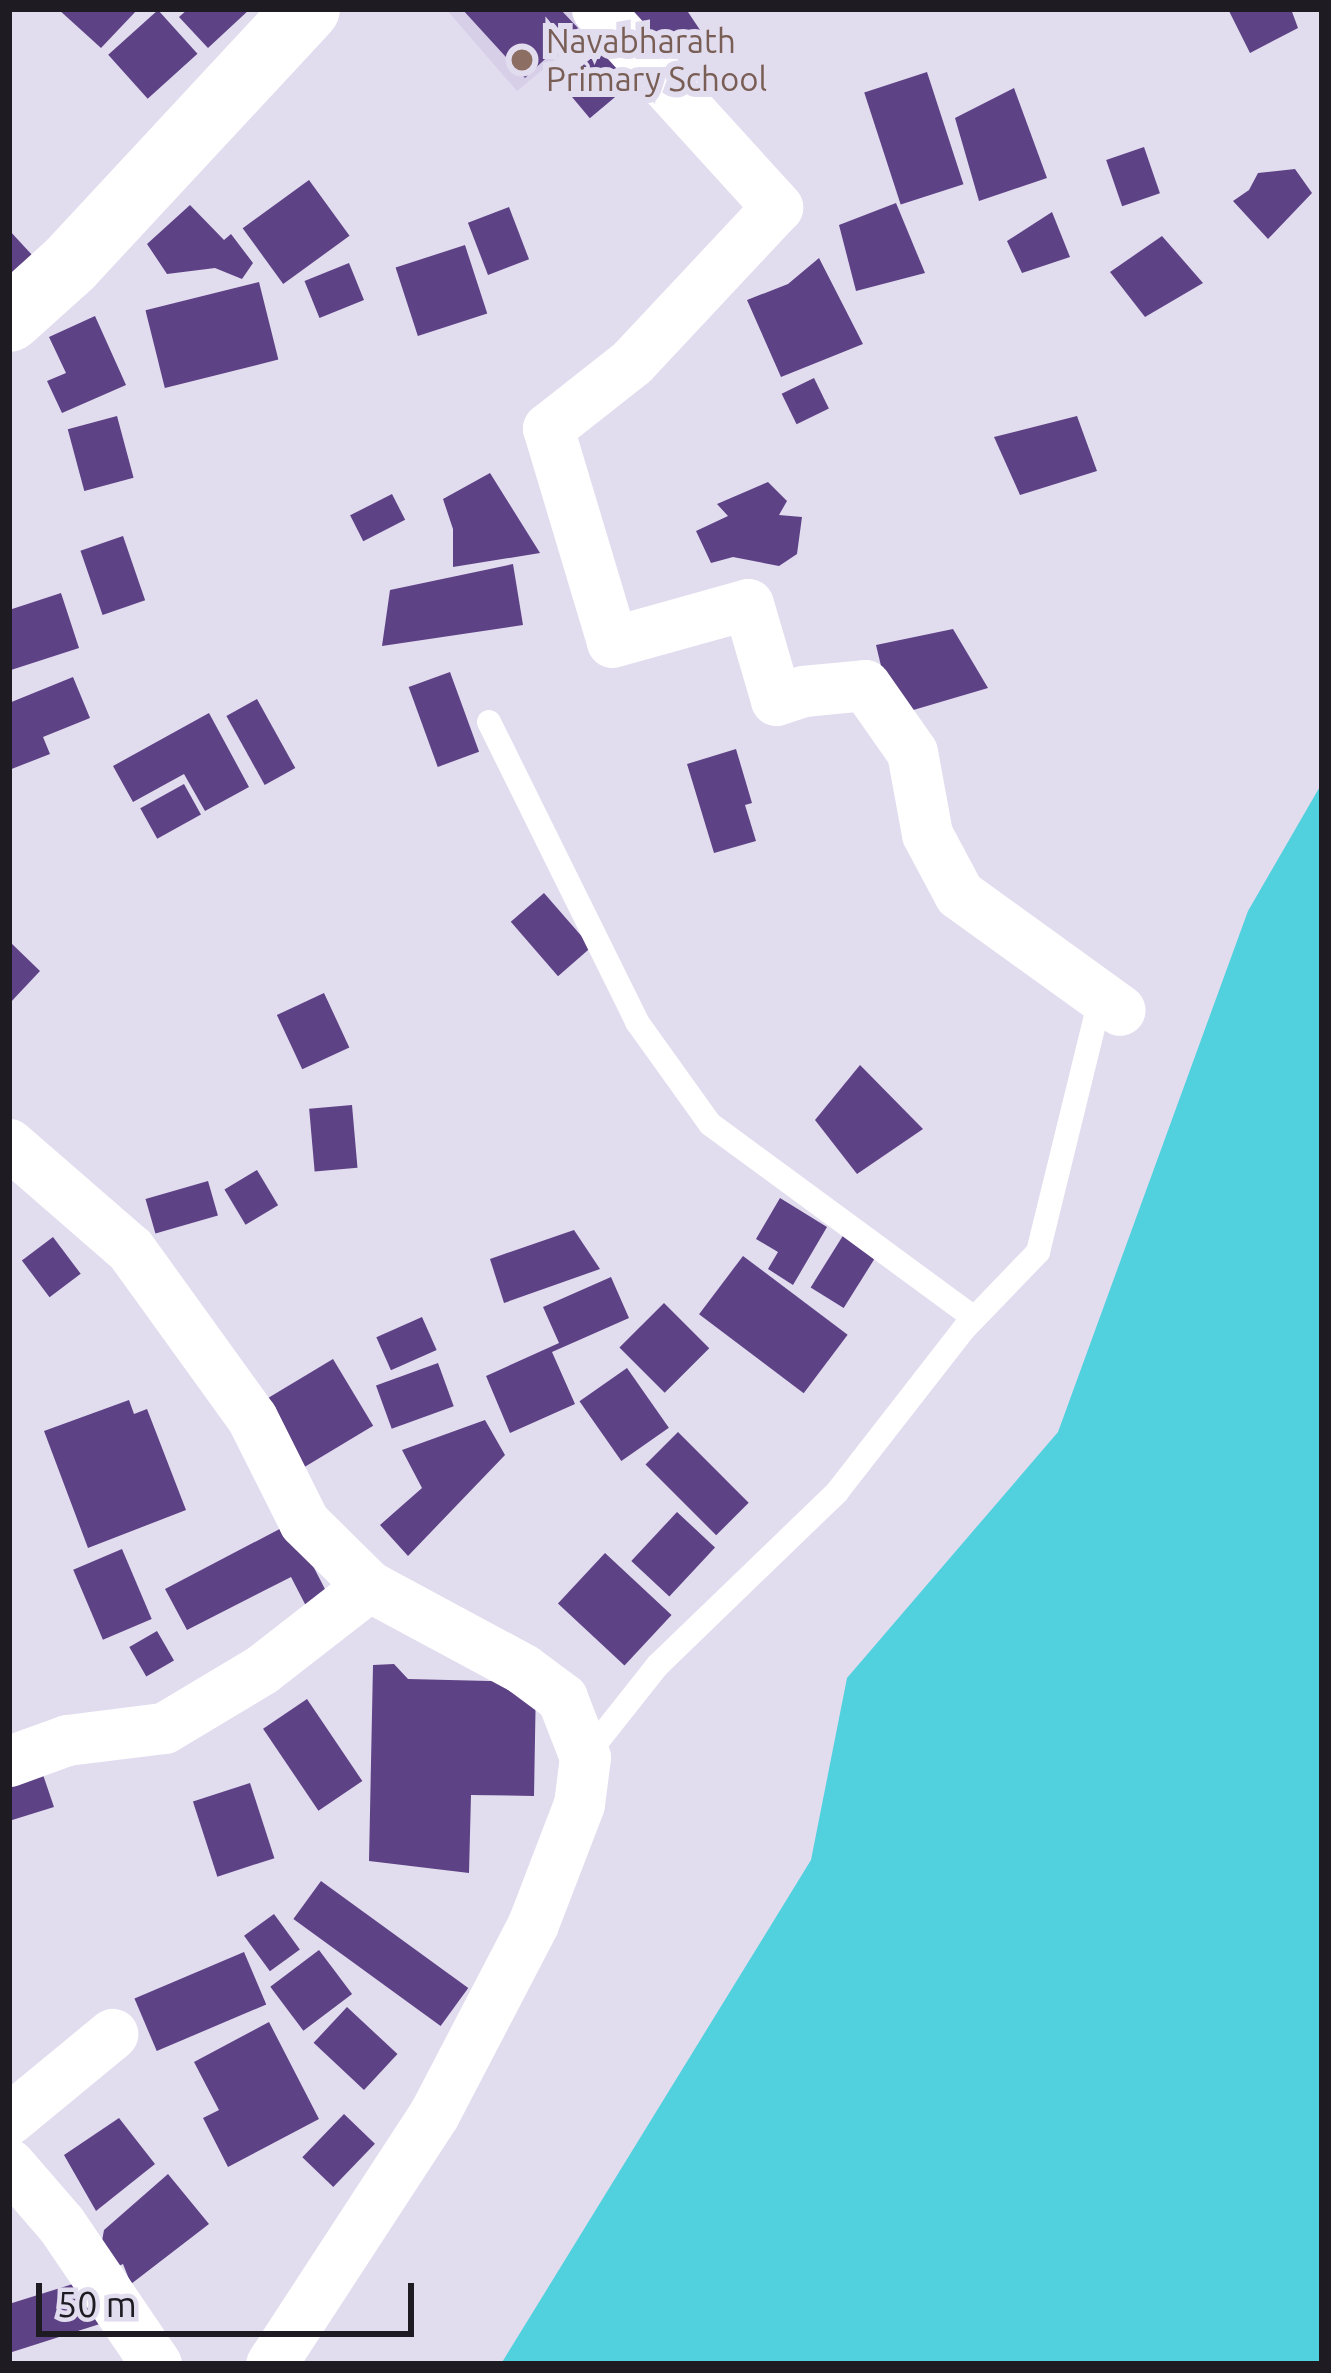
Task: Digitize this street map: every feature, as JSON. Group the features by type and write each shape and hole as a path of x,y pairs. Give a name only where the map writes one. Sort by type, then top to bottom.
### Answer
{"main road":[{"path":"9,320 70,264 307,9"}],"street":[{"path":"597,9 777,207 632,362 548,428 612,642 748,604 776,700 802,691 865,685 912,752 927,834 959,894 1111,1003"},
{"path":"9,1144 130,1249 251,1418 304,1522 369,1586 524,1669 562,1698 585,1757 579,1804 533,1924 434,2114 271,2364"},
{"path":"9,1761 67,1740 164,1728 261,1670 369,1586"},
{"path":"9,2119 112,2034"},
{"path":"9,2164 61,2224 156,2364"}],"lane":[{"path":"489,722 637,1022 710,1124 974,1318"},
{"path":"585,1757 658,1666 837,1492 974,1318 1038,1252 1111,1003"}],"shaded area":[{"name":"Navabharath Primary School","path":"446,9 607,9 593,28 517,91"}],"water":[{"path":"1322,783 1322,2364 501,2364 811,1860 847,1678 1058,1432 1248,911"}],"building":[{"path":"58,9 138,9 101,48"},
{"path":"188,9 250,9 208,48 179,17"},
{"name":"Navabharath Primary School","path":"462,9 560,9 578,28 525,78"},
{"path":"629,9 686,9 706,39 665,66"},
{"path":"1228,9 1291,9 1298,28 1250,53"},
{"path":"158,10 197,54 148,99 108,55"},
{"path":"613,40 642,74 590,118 561,84"},
{"path":"927,72 963,184 901,205 864,92"},
{"path":"1014,88 1047,178 979,201 955,118"},
{"path":"1144,147 1160,193 1122,206 1106,160"},
{"path":"1295,169 1312,193 1268,239 1233,201 1249,190 1258,173"},
{"path":"309,180 350,236 283,284 243,228"},
{"path":"896,203 925,273 856,291 839,225"},
{"path":"190,205 224,240 231,234 253,263 242,279 215,268 167,274 147,244"},
{"path":"509,207 529,259 488,275 468,223"},
{"path":"1052,212 1070,257 1022,273 1007,241"},
{"path":"9,230 33,256 9,279"},
{"path":"1162,236 1203,283 1145,317 1110,272"},
{"path":"465,245 487,313 418,336 396,268"},
{"path":"819,258 863,344 781,377 747,300 788,284"},
{"path":"349,263 364,300 319,318 304,281"},
{"path":"259,282 278,360 165,388 145,310"},
{"path":"95,316 126,385 62,413 47,381 66,373 49,337"},
{"path":"814,378 829,409 797,424 782,394"},
{"path":"117,416 134,478 84,491 68,429"},
{"path":"1077,416 1097,471 1020,495 994,437"},
{"path":"490,473 540,553 453,567 453,529 443,499"},
{"path":"768,482 787,501 779,515 802,517 797,554 779,566 733,557 711,563 696,531 728,516 717,504"},
{"path":"392,494 405,520 363,541 350,515"},
{"path":"123,536 145,600 103,615 80,551"},
{"path":"513,564 523,625 382,646 390,590"},
{"path":"61,593 79,648 11,670 9,610"},
{"path":"953,629 988,688 893,716 876,645"},
{"path":"450,672 479,752 438,767 409,687"},
{"path":"73,677 90,718 43,737 50,754 9,770 9,703"},
{"path":"257,699 295,768 265,785 226,716"},
{"path":"209,713 249,787 205,811 184,774 133,802 113,766"},
{"path":"736,749 752,803 745,805 756,841 714,853 687,764"},
{"path":"184,784 201,815 157,839 140,808"},
{"path":"544,893 591,947 558,976 511,922"},
{"path":"9,941 40,971 9,1004"},
{"path":"324,993 349,1047 302,1069 277,1015"},
{"path":"860,1065 923,1129 857,1174 815,1120"},
{"path":"352,1105 357,1168 315,1172 309,1109"},
{"path":"257,1170 278,1205 246,1225 224,1190"},
{"path":"208,1181 218,1216 155,1234 146,1199"},
{"path":"780,1198 827,1227 793,1285 768,1269 778,1252 756,1239"},
{"path":"574,1230 600,1269 504,1303 490,1259"},
{"path":"844,1234 877,1255 844,1308 811,1287"},
{"path":"53,1237 81,1274 50,1297 22,1260"},
{"path":"743,1256 848,1335 804,1393 699,1314"},
{"path":"611,1277 629,1318 552,1352 575,1404 510,1433 486,1376 559,1343 543,1307"},
{"path":"664,1303 709,1348 665,1393 619,1348"},
{"path":"422,1317 437,1350 391,1370 376,1337"},
{"path":"333,1359 373,1426 301,1469 261,1402"},
{"path":"438,1363 454,1406 392,1429 376,1386"},
{"path":"627,1368 669,1428 621,1461 579,1401"},
{"path":"129,1400 134,1414 147,1409 186,1510 88,1548 44,1431"},
{"path":"485,1420 505,1455 408,1556 380,1525 422,1488 402,1450"},
{"path":"678,1432 749,1503 716,1535 645,1465"},
{"path":"677,1512 715,1547 669,1596 631,1561"},
{"path":"291,1523 328,1595 306,1606 291,1577 187,1630 165,1589"},
{"path":"122,1549 152,1619 103,1640 73,1570"},
{"path":"605,1553 672,1615 624,1666 558,1603"},
{"path":"157,1631 174,1660 146,1676 129,1647"},
{"path":"394,1664 408,1679 536,1682 534,1796 471,1795 469,1873 369,1861 373,1665"},
{"path":"307,1699 362,1781 318,1811 263,1729"},
{"path":"39,1763 54,1807 9,1821 9,1772"},
{"path":"250,1783 274,1858 217,1877 193,1802"},
{"path":"321,1881 468,1988 441,2026 293,1919"},
{"path":"274,1914 300,1950 270,1971 244,1936"},
{"path":"319,1950 352,1994 303,2031 270,1987"},
{"path":"244,1952 266,2004 157,2051 134,1998"},
{"path":"347,2007 397,2054 364,2090 314,2043"},
{"path":"269,2022 319,2119 228,2167 203,2118 219,2110 194,2062"},
{"path":"344,2114 375,2144 333,2187 302,2157"},
{"path":"119,2118 155,2164 96,2211 64,2155"},
{"path":"168,2174 209,2224 131,2284 123,2264 110,2270 100,2252 104,2230"},
{"path":"92,2278 106,2322 9,2353 9,2304"}],"place":[{"name":"Navabharath Primary School","path":"522,60"}]}
